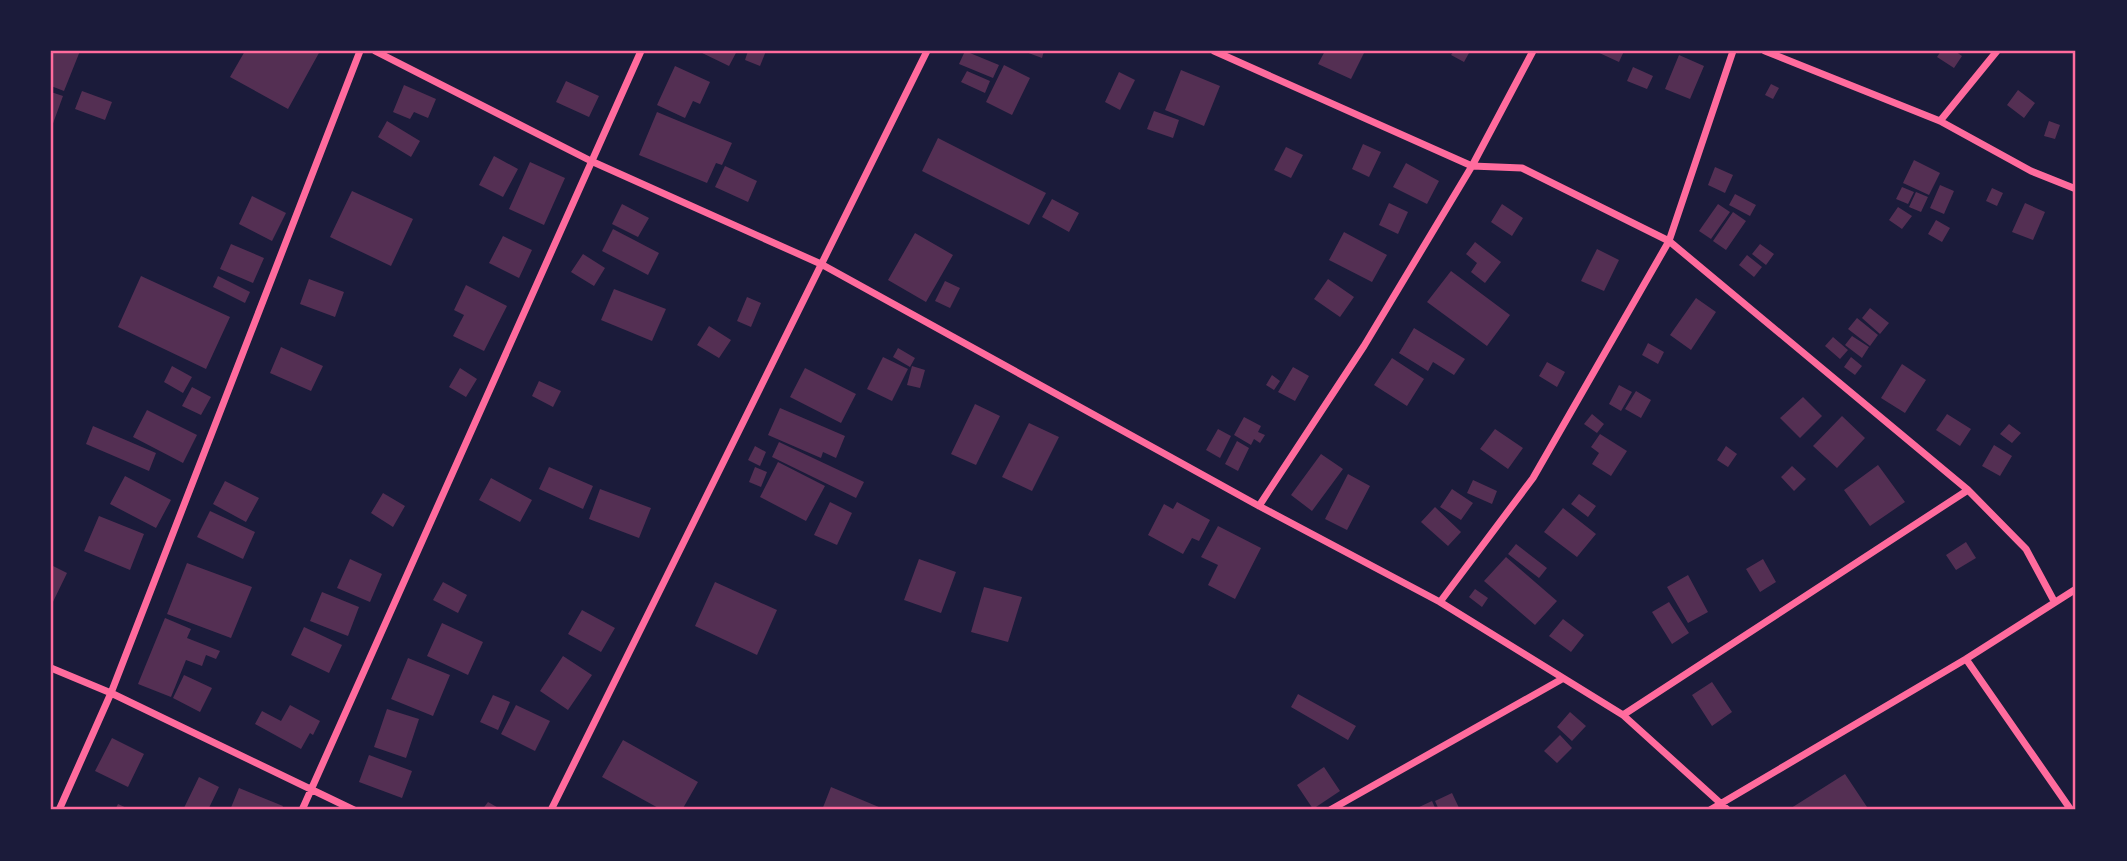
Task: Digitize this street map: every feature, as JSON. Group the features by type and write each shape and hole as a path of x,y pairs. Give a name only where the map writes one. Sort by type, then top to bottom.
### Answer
{"street":[{"path":"59,810 111,693 360,51"},
{"path":"375,51 591,161 821,264 1259,506 1440,602 1623,715 1728,810"},
{"path":"302,810 641,51"},
{"path":"551,810 928,51"},
{"path":"1214,51 1472,166 1522,168 1670,241 1968,490 2026,549 2054,601"},
{"path":"1259,506 1364,345 1472,166 1533,51"},
{"path":"1440,602 1533,478 1670,241 1733,51"},
{"path":"1765,51 1940,121 2031,170 2076,189"},
{"path":"1940,121 1997,51"},
{"path":"1623,715 1968,490"},
{"path":"1710,810 1966,659 2076,589"},
{"path":"1966,659 2071,810"},
{"path":"51,668 111,693 354,810"},
{"path":"1330,810 1562,679"}],"building":[{"path":"51,51 80,51 64,91 51,86"},
{"path":"245,51 320,51 288,109 230,77"},
{"path":"698,51 737,51 729,66"},
{"path":"748,51 766,51 760,66 745,60"},
{"path":"965,51 999,65 993,78 959,64"},
{"path":"1023,51 1044,51 1042,58"},
{"path":"1325,51 1365,51 1351,79 1318,64"},
{"path":"1454,51 1469,53 1464,62 1451,55"},
{"path":"1595,51 1624,51 1619,62"},
{"path":"1941,51 1955,51 1962,56 1954,68 1937,57"},
{"path":"1679,55 1704,66 1690,99 1665,89"},
{"path":"1004,65 1030,78 1012,115 986,102"},
{"path":"675,66 710,82 700,104 693,101 685,118 657,105"},
{"path":"1633,67 1653,76 1647,89 1627,81"},
{"path":"1181,70 1220,86 1204,126 1165,110"},
{"path":"967,71 990,81 985,93 961,82"},
{"path":"1119,72 1135,80 1120,110 1105,102"},
{"path":"566,81 599,96 589,117 556,102"},
{"path":"1771,84 1779,88 1773,99 1765,95"},
{"path":"404,85 436,99 428,118 414,112 410,119 393,112"},
{"path":"2018,90 2035,103 2024,118 2007,105"},
{"path":"82,91 112,102 105,120 75,109"},
{"path":"51,92 63,96 51,129"},
{"path":"1154,111 1179,120 1173,138 1147,129"},
{"path":"657,112 732,143 722,165 716,163 707,183 639,155"},
{"path":"387,121 420,141 411,157 378,137"},
{"path":"2049,121 2060,125 2055,139 2044,136"},
{"path":"938,138 1046,193 1029,225 922,171"},
{"path":"1363,144 1381,152 1369,177 1352,169"},
{"path":"1286,147 1303,155 1291,178 1274,170"},
{"path":"494,156 518,169 503,197 479,185"},
{"path":"1914,160 1940,173 1929,195 1903,183"},
{"path":"530,162 565,178 544,225 509,209"},
{"path":"1406,163 1439,181 1427,204 1393,187"},
{"path":"725,166 757,181 748,202 715,187"},
{"path":"1715,167 1733,175 1725,193 1708,185"},
{"path":"1940,185 1954,191 1944,214 1930,208"},
{"path":"1902,187 1914,192 1908,204 1896,199"},
{"path":"1992,188 2003,193 1997,206 1986,201"},
{"path":"352,191 413,219 391,266 330,237"},
{"path":"1916,192 1928,197 1921,212 1909,207"},
{"path":"1735,194 1756,205 1750,216 1729,205"},
{"path":"252,196 286,213 272,241 239,224"},
{"path":"1052,199 1079,213 1069,232 1042,217"},
{"path":"1389,203 1408,212 1398,234 1379,225"},
{"path":"2025,203 2045,212 2033,240 2012,232"},
{"path":"622,204 649,218 638,237 612,224"},
{"path":"1502,204 1523,218 1512,236 1491,222"},
{"path":"1718,204 1730,212 1711,239 1699,231"},
{"path":"1898,207 1912,216 1902,229 1889,220"},
{"path":"1733,212 1746,221 1726,250 1713,241"},
{"path":"1936,220 1950,228 1942,242 1928,234"},
{"path":"613,229 659,253 648,275 602,251"},
{"path":"1344,232 1387,255 1372,282 1329,260"},
{"path":"915,233 953,255 926,302 888,280"},
{"path":"503,236 532,250 519,278 489,263"},
{"path":"1475,242 1501,262 1485,283 1471,272 1477,263 1466,254"},
{"path":"231,244 264,258 253,283 220,269"},
{"path":"1760,244 1774,254 1766,265 1752,254"},
{"path":"1597,249 1619,260 1604,291 1581,281"},
{"path":"583,254 605,268 594,286 571,272"},
{"path":"1747,255 1762,267 1754,277 1739,265"},
{"path":"1451,271 1510,315 1487,346 1427,302"},
{"path":"141,276 230,317 206,369 118,327"},
{"path":"218,276 250,292 245,303 213,287"},
{"path":"309,279 344,292 335,317 300,304"},
{"path":"1328,279 1354,297 1340,317 1314,299"},
{"path":"945,281 960,288 950,308 935,301"},
{"path":"466,285 507,306 484,351 453,336 464,315 454,310"},
{"path":"614,289 666,309 652,341 601,320"},
{"path":"747,297 761,303 751,327 737,321"},
{"path":"1696,298 1716,312 1691,350 1670,335"},
{"path":"1870,308 1889,323 1880,334 1862,318"},
{"path":"1857,318 1878,335 1870,346 1848,329"},
{"path":"709,326 731,340 719,358 697,345"},
{"path":"1414,328 1465,359 1454,375 1433,362 1428,371 1399,353"},
{"path":"1852,336 1869,347 1862,358 1845,345"},
{"path":"1833,337 1848,350 1840,359 1825,346"},
{"path":"1648,343 1664,352 1658,364 1642,355"},
{"path":"281,347 323,366 311,391 270,373"},
{"path":"898,348 915,358 910,367 893,357"},
{"path":"883,357 908,369 892,401 867,389"},
{"path":"1851,357 1862,366 1855,375 1844,367"},
{"path":"1392,358 1424,379 1407,406 1374,385"},
{"path":"1547,362 1565,372 1557,387 1539,376"},
{"path":"1902,364 1926,380 1905,413 1881,398"},
{"path":"172,366 192,377 183,393 164,382"},
{"path":"912,366 925,370 920,388 907,385"},
{"path":"1293,367 1309,376 1295,401 1278,392"},
{"path":"460,368 477,379 466,397 449,387"},
{"path":"805,368 856,394 841,423 790,397"},
{"path":"1272,375 1280,381 1274,390 1266,385"},
{"path":"539,381 561,391 553,407 532,396"},
{"path":"1619,385 1632,392 1621,411 1609,404"},
{"path":"192,387 211,397 201,415 182,406"},
{"path":"1636,391 1651,400 1641,418 1625,409"},
{"path":"1803,397 1822,416 1800,438 1780,418"},
{"path":"975,404 1000,416 976,465 951,454"},
{"path":"780,408 845,436 836,458 823,452 821,458 768,435"},
{"path":"147,410 197,435 183,463 133,437"},
{"path":"1592,414 1604,424 1597,433 1584,424"},
{"path":"1947,414 1971,429 1960,446 1936,430"},
{"path":"1842,416 1865,438 1837,468 1813,446"},
{"path":"1244,417 1261,426 1258,432 1265,435 1260,443 1254,439 1251,445 1234,435"},
{"path":"1029,423 1059,437 1032,491 1002,477"},
{"path":"2009,424 2021,433 2012,443 2000,434"},
{"path":"93,426 156,453 149,471 86,444"},
{"path":"1218,429 1231,436 1220,458 1206,450"},
{"path":"1495,429 1523,448 1508,469 1480,449"},
{"path":"1600,434 1627,451 1611,476 1592,464 1599,453 1591,447"},
{"path":"1237,441 1249,448 1238,471 1225,464"},
{"path":"779,442 864,482 856,498 772,457"},
{"path":"1994,445 2012,456 2000,476 1982,466"},
{"path":"755,446 766,452 760,466 748,460"},
{"path":"1726,446 1737,454 1728,467 1717,460"},
{"path":"1321,454 1343,469 1312,511 1291,495"},
{"path":"778,462 825,486 806,521 760,497"},
{"path":"1878,465 1905,502 1870,526 1844,490"},
{"path":"1792,466 1806,479 1794,491 1781,477"},
{"path":"549,467 593,486 583,509 539,489"},
{"path":"755,467 767,472 761,487 749,482"},
{"path":"1348,474 1370,486 1347,530 1325,519"},
{"path":"125,476 171,500 156,528 110,504"},
{"path":"491,478 532,500 520,522 479,500"},
{"path":"1473,480 1497,491 1492,504 1467,493"},
{"path":"225,481 259,498 246,522 213,504"},
{"path":"600,489 651,508 639,538 589,519"},
{"path":"1452,489 1473,503 1461,520 1440,507"},
{"path":"383,493 405,506 393,527 371,513"},
{"path":"1579,494 1596,506 1588,517 1571,504"},
{"path":"830,502 852,513 837,545 814,535"},
{"path":"1177,502 1210,520 1199,541 1192,538 1183,554 1148,535 1164,504 1173,509"},
{"path":"1435,507 1461,532 1448,546 1421,522"},
{"path":"1563,508 1596,534 1577,557 1544,532"},
{"path":"210,511 255,532 243,559 197,537"},
{"path":"99,516 144,534 130,570 84,551"},
{"path":"1218,526 1261,548 1235,599 1208,585 1218,565 1201,557"},
{"path":"1966,542 1976,558 1956,570 1946,555"},
{"path":"1516,544 1547,568 1539,578 1508,554"},
{"path":"1506,557 1557,601 1535,625 1484,581"},
{"path":"350,559 382,574 370,602 337,588"},
{"path":"919,559 956,572 941,613 904,600"},
{"path":"1763,559 1776,582 1760,592 1746,569"},
{"path":"187,563 252,587 231,638 167,614"},
{"path":"51,565 67,573 51,606"},
{"path":"1688,575 1708,612 1688,623 1667,587"},
{"path":"443,582 467,595 458,613 433,600"},
{"path":"715,582 777,610 757,655 695,626"},
{"path":"984,587 1022,597 1008,642 971,632"},
{"path":"1475,589 1488,598 1482,607 1469,597"},
{"path":"322,592 359,607 348,636 310,621"},
{"path":"1669,602 1689,633 1672,644 1652,612"},
{"path":"582,610 615,628 601,652 568,634"},
{"path":"165,618 191,629 187,638 220,651 216,659 206,655 202,666 186,660 171,697 138,684"},
{"path":"1563,619 1584,635 1571,652 1549,636"},
{"path":"442,623 483,642 468,675 427,656"},
{"path":"304,627 342,645 329,673 291,655"},
{"path":"563,656 592,675 568,710 540,691"},
{"path":"408,658 450,675 433,716 391,699"},
{"path":"184,675 212,688 200,712 173,698"},
{"path":"1712,682 1732,712 1712,726 1692,695"},
{"path":"1298,694 1356,726 1348,740 1291,707"},
{"path":"493,695 510,702 498,730 480,722"},
{"path":"290,705 320,721 301,749 255,724 262,711 281,721"},
{"path":"516,705 550,721 535,751 501,734"},
{"path":"387,709 419,719 406,758 374,747"},
{"path":"1570,712 1586,726 1572,741 1557,727"},
{"path":"1560,735 1572,748 1557,763 1544,751"},
{"path":"112,738 144,754 128,787 95,771"},
{"path":"623,740 698,782 682,810 662,810 602,777"},
{"path":"369,755 412,771 402,798 359,782"},
{"path":"1324,767 1340,791 1313,809 1297,785"},
{"path":"1845,774 1869,810 1788,810"},
{"path":"199,777 219,787 208,810 183,810"},
{"path":"831,787 886,810 822,810"},
{"path":"239,788 283,806 281,810 230,810"},
{"path":"1452,793 1460,810 1439,810 1435,801"},
{"path":"1432,801 1436,810 1417,810 1417,808"},
{"path":"488,802 502,810 482,810"},
{"path":"118,804 131,810 115,810"}]}
